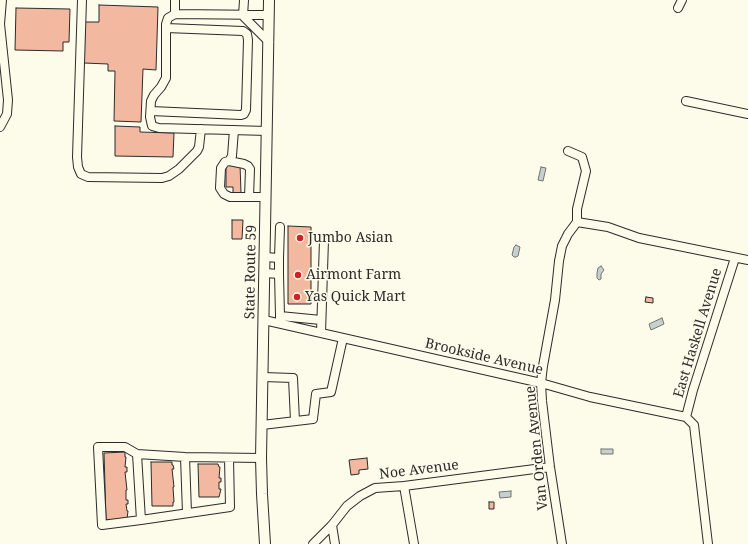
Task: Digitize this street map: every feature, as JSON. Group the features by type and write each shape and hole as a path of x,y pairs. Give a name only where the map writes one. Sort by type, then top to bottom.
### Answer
{"main road":[{"name":"State Route 59","path":"265,544 261,458 269,0"}],"street":[{"path":"0,127 8,114 8,100 0,24 2,0"},
{"path":"82,0 77,157 78,167 81,174 88,177 162,178 169,176 179,169 197,151 199,147 200,129"},
{"path":"175,0 175,14"},
{"path":"244,0 244,16 269,42"},
{"path":"678,8 682,0"},
{"path":"267,132 159,128 152,126 151,101 166,78 166,28 168,18 175,14 244,16 269,15"},
{"path":"151,112 241,115 244,114 246,110 247,34 243,31 166,28"},
{"path":"686,101 748,114"},
{"path":"234,130 232,156 221,168 220,188 224,194 230,197 266,197"},
{"path":"568,150 582,157 586,171 576,209 577,222 608,226 639,238 748,260"},
{"path":"229,161 244,164 250,169 249,197"},
{"name":"Van Orden Avenue","path":"562,544 550,467 541,383 555,300 562,246 568,234 577,222"},
{"path":"280,228 280,319 321,320"},
{"path":"321,333 324,240"},
{"path":"265,257 279,258"},
{"name":"East Haskell Avenue","path":"686,417 693,390 735,258"},
{"path":"265,273 279,274"},
{"name":"Brookside Avenue","path":"264,320 280,319 321,333 541,383 590,398 686,417"},
{"path":"262,425 313,419 316,394 331,392 343,338"},
{"path":"263,377 293,378 295,421"},
{"path":"686,417 694,425 708,544"},
{"path":"229,458 230,507 102,525 98,447 125,447 137,454 185,457 261,458"},
{"path":"137,454 141,520"},
{"path":"185,457 186,513"},
{"name":"Noe Avenue","path":"313,544 332,525 346,506 375,488 404,486 550,467"},
{"path":"404,486 414,544"},
{"path":"332,525 335,544"}],"shaded area":[{"path":"541,167 546,168 543,181 538,180"},
{"path":"516,245 520,247 518,256 514,257 512,255"},
{"path":"601,266 604,270 601,274 601,279 599,280 597,278 597,273 598,268"},
{"path":"662,318 664,324 651,330 649,324"},
{"path":"601,449 613,449 613,454 601,454"},
{"path":"511,491 511,497 500,498 499,492"}],"building":[{"path":"99,5 158,7 156,70 143,69 141,122 114,121 115,71 108,71 108,64 84,63 85,22 99,22"},
{"path":"16,8 70,9 69,42 63,42 63,51 15,50"},
{"path":"115,126 140,127 140,132 174,133 173,157 115,156"},
{"path":"226,164 240,164 241,193 233,193 233,187 226,187"},
{"path":"232,220 243,220 242,239 232,239"},
{"path":"288,226 311,227 311,304 288,304"},
{"path":"646,297 653,298 653,303 645,302"},
{"path":"125,452 125,467 127,467 127,472 125,472 127,490 126,500 128,500 128,504 126,504 128,511 127,519 106,520 104,453"},
{"path":"367,458 368,469 359,470 359,474 351,475 349,460"},
{"path":"151,462 172,462 174,469 172,469 174,487 173,506 152,506"},
{"path":"198,464 218,464 220,467 219,478 221,478 221,482 219,482 219,489 221,489 219,497 199,497"},
{"path":"489,502 494,502 494,509 489,509"}],"place":[{"name":"Jumbo Asian","path":"300,238"},
{"name":"Airmont Farm","path":"298,275"},
{"name":"Yas Quick Mart","path":"297,297"}]}
